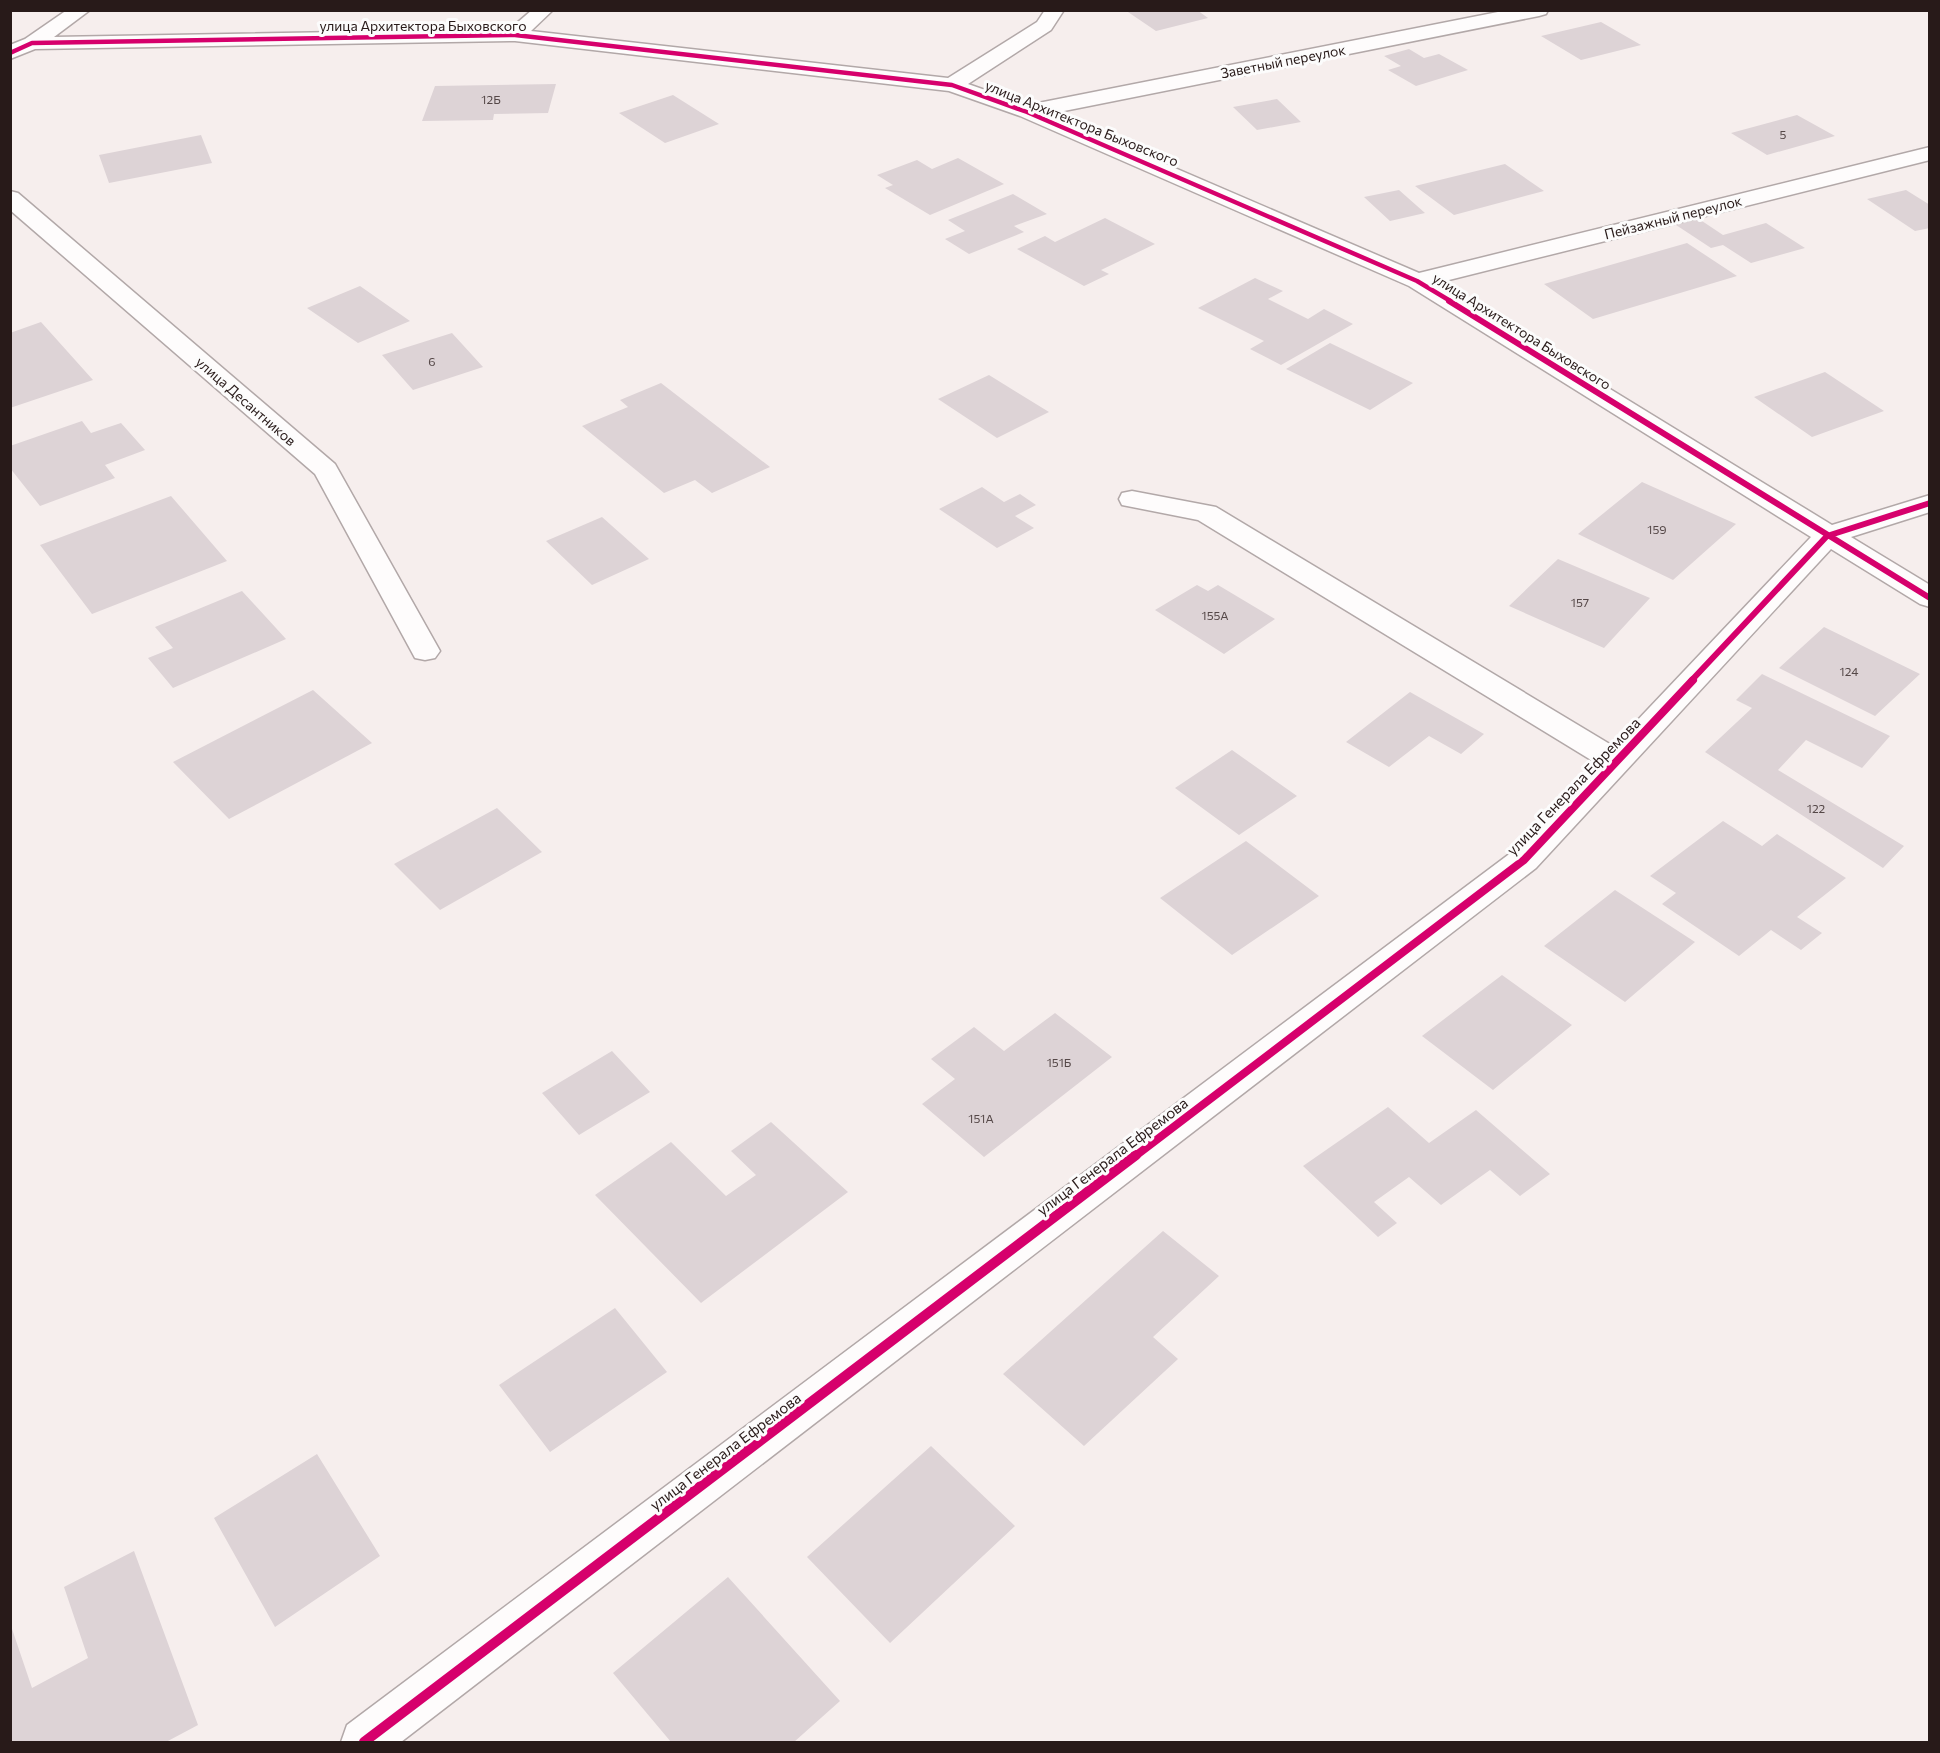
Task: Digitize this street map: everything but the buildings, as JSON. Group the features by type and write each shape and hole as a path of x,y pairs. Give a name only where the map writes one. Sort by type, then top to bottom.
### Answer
{"street":[{"path":"32,44 81,10"},
{"path":"515,35 544,10"},
{"path":"952,85 1044,26 1055,10"},
{"name":"Заветный переулок","path":"1027,111 1539,10"},
{"name":"улица Архитектора Быховского","path":"10,53 32,44 515,35 952,85 1027,111 1417,281 1929,598"},
{"name":"Пейзажный переулок","path":"1417,281 1929,153"},
{"name":"улица Десантников","path":"10,198 326,470 425,651"},
{"path":"1132,499 1206,513 1617,762"},
{"path":"1827,536 1929,503"},
{"name":"улица Генерала Ефремова","path":"364,1743 1524,860 1827,536"}],"cycle path":[{"path":"10,53 32,43 515,35 952,85 1027,112 1417,281 1930,598"},
{"path":"364,1742 1524,860 1827,536 1930,503"}]}
